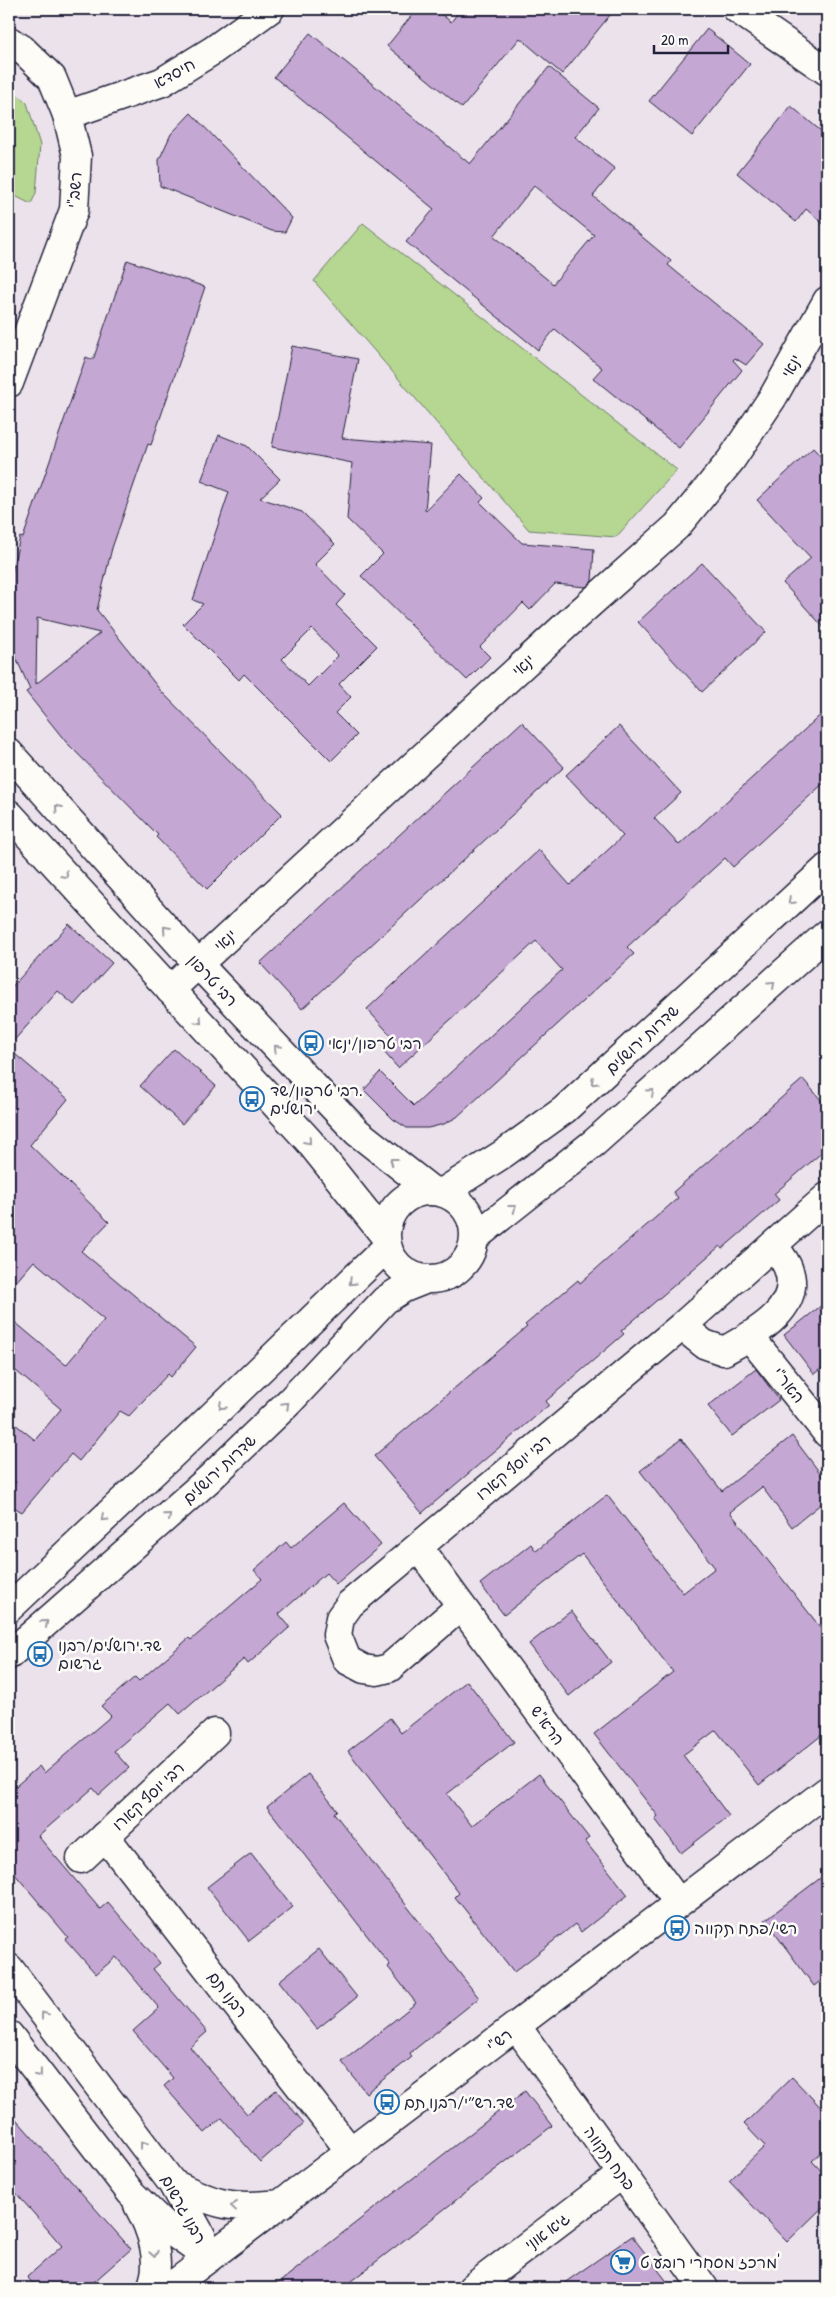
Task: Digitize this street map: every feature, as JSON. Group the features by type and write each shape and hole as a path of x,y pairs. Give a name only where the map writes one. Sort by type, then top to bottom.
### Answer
{"street":[{"name":"חיסדא","path":"68,115 162,82 212,52 270,9"},
{"path":"737,9 827,71"},
{"name":"רשב\"י","path":"9,41 22,49 52,78 68,115 77,156 74,210 9,383"},
{"name":"ינאי","path":"170,990 677,526 731,460 773,397 827,301"},
{"name":"רבי טרפון","path":"9,753 198,964 357,1132 437,1192"},
{"path":"9,814 309,1141 386,1242 392,1260 401,1269 412,1276 424,1280 445,1278 462,1266 468,1258 474,1238 473,1226 466,1210 454,1197 437,1192 415,1194 399,1203 392,1212 386,1242 187,1440 9,1608"},
{"name":"שדרות ירושלים","path":"437,1192 503,1154 564,1110 827,868"},
{"path":"474,1238 595,1142 827,934"},
{"name":"רבי יוסף קארו","path":"461,1606 388,1668 377,1671 364,1670 347,1660 337,1636 340,1618 350,1604 682,1326 827,1197"},
{"path":"682,1326 704,1344 724,1351 750,1337 773,1320 791,1291 788,1268 773,1245"},
{"name":"שדרות ירושלים","path":"9,1655 209,1479 290,1402 385,1300 404,1288 424,1280"},
{"name":"האר\"י","path":"750,1337 827,1433"},
{"name":"הרא\"ש","path":"418,1548 678,1902"},
{"name":"רבי יוסף קארו","path":"81,1859 215,1734"},
{"name":"רש\"י","path":"169,2288 352,2152 678,1902 827,1791"},
{"name":"רבנו תם","path":"105,1836 352,2152"},
{"name":"רבנו גרשום","path":"9,1968 172,2183 202,2237 209,2258"},
{"name":"פתח תקווה","path":"517,2027 704,2288"},
{"name":"רבנו גרשום","path":"9,2035 131,2193 168,2228 209,2258"},
{"name":"גיא אוני","path":"472,2288 622,2174"},
{"path":"172,2183 218,2204 249,2208 282,2204"},
{"path":"131,2193 148,2223 156,2260 155,2279 151,2288"}],"green space":[{"path":"9,87 27,103 40,145 36,193 31,204 9,193"},
{"path":"363,223 677,470 616,537 529,530 314,281"}],"building":[{"path":"417,9 435,9 451,22 461,9 615,9 562,74 520,38 462,108 387,46"},
{"path":"707,29 750,64 692,136 649,101"},
{"path":"310,33 470,164 549,67 599,108 575,137 615,169 593,196 671,261 668,265 764,344 746,365 735,358 733,360 742,370 679,448 593,378 602,368 555,329 538,350 406,242 434,209 274,77","holes":["534,186 594,235 553,284 494,236"]},
{"path":"791,106 827,136 827,227 806,209 796,222 737,173"},
{"path":"191,113 292,218 285,232 272,231 160,186 159,160 171,134"},
{"path":"127,260 205,287 151,445 148,444 112,548 97,610 160,690 282,814 207,889 156,837 158,835 66,742 26,692 30,689 16,658 12,641 13,613 9,612 9,584 20,537 23,538 86,357 93,360","holes":["37,618 100,633 36,684"]},
{"path":"292,346 358,359 342,438 431,445 425,511 461,474 484,498 480,502 522,543 594,549 592,581 586,587 555,584 530,610 523,603 480,647 490,657 467,680 361,576 383,554 347,519 352,463 272,447"},
{"path":"219,435 247,446 280,479 260,498 302,512 335,544 315,564 345,595 336,605 377,646 339,684 351,697 335,713 357,735 331,761 244,674 239,680 183,624 203,604 193,600 229,492 201,481","holes":["312,629 338,656 308,686 282,659"]},
{"path":"813,448 827,463 827,631 783,583 811,558 757,500"},
{"path":"702,563 766,632 702,692 638,622"},
{"path":"827,709 827,780 733,867 725,858 627,947 634,954 457,1117 444,1124 428,1128 407,1128 393,1119 364,1090 380,1072 414,1106 562,970 536,941 398,1068 383,1051 395,1040 367,1009 539,850 570,885 623,836 566,775 619,726 681,793 654,818 679,845"},
{"path":"522,722 564,767 302,1009 260,963"},
{"path":"69,924 112,963 74,1005 58,991 9,1046 9,990"},
{"path":"9,1049 68,1099 30,1145 109,1222 81,1251 196,1347 171,1377 168,1374 129,1416 120,1411 79,1461 71,1454 22,1512 9,1504 9,1491 16,1482 9,1476 9,1419 35,1440 61,1409 9,1365 9,1317 66,1365 104,1320 34,1261 9,1290"},
{"path":"174,1049 216,1086 182,1124 140,1086"},
{"path":"803,1079 827,1107 827,1148 774,1194 779,1200 722,1249 720,1246 621,1331 624,1334 546,1401 549,1405 422,1513 374,1456 527,1327 525,1325 578,1280 580,1283 678,1198 673,1192"},
{"path":"827,1301 827,1364 814,1374 784,1335"},
{"path":"756,1369 779,1400 732,1436 708,1406"},
{"path":"792,1436 827,1482 827,1499 792,1527 762,1487 730,1512 827,1636 827,1731 759,1785 716,1730 683,1755 729,1816 681,1853 655,1819 658,1816 594,1734 673,1672 582,1554 504,1615 480,1584 531,1544 536,1551 607,1495 683,1593 715,1568 640,1471 681,1439 722,1491"},
{"path":"344,1503 381,1545 336,1584 326,1573 279,1614 290,1627 248,1664 244,1659 180,1714 170,1703 114,1751 129,1768 99,1795 93,1788 38,1836 100,1909 108,1902 160,1963 153,1969 207,2032 190,2047 247,2114 276,2090 304,2123 260,2162 222,2118 205,2133 164,2086 173,2078 133,2031 159,2008 116,1957 96,1974 65,1939 68,1937 9,1867 9,1792 39,1766 44,1773 111,1716 101,1706 135,1677 139,1681 189,1638 191,1640 262,1579 254,1570 286,1542 291,1548"},
{"path":"571,1611 611,1662 569,1696 529,1644"},
{"path":"467,1681 514,1742 447,1794 472,1826 539,1774 589,1838 585,1841 628,1895 581,1932 575,1924 514,1972 455,1897 459,1893 348,1751 390,1718 401,1733"},
{"path":"308,1774 337,1810 334,1813 479,1998 410,2053 412,2057 366,2093 342,2062 416,2003 388,1967 390,1965 267,1807"},
{"path":"251,1853 293,1907 249,1941 207,1887"},
{"path":"827,1873 827,1976 814,1986 765,1920"},
{"path":"319,1949 357,1997 317,2029 279,1981"},
{"path":"792,2077 827,2114 827,2147 812,2161 827,2177 827,2203 787,2242 729,2181 765,2146 744,2124"},
{"path":"525,2091 552,2126 342,2288 272,2288"},
{"path":"9,2111 131,2249 87,2288 37,2288 27,2277 62,2246 9,2185"},
{"name":"מרכז מסחרי רובע ט'","path":"632,2236 672,2288 557,2288"}],"place":[{"name":"רבי טרפון/ינאי","path":"311,1043"},
{"name":"רבי טרפון/שד. ירושלים","path":"252,1099"},
{"name":"שד.ירושלים/רבנו גרשום","path":"40,1654"},
{"name":"רשי/פתח תקווה","path":"677,1928"},
{"name":"שד.רש״י/רבנו תם","path":"387,2102"},
{"name":"מרכז מסחרי רובע ט'","path":"623,2262"}]}
